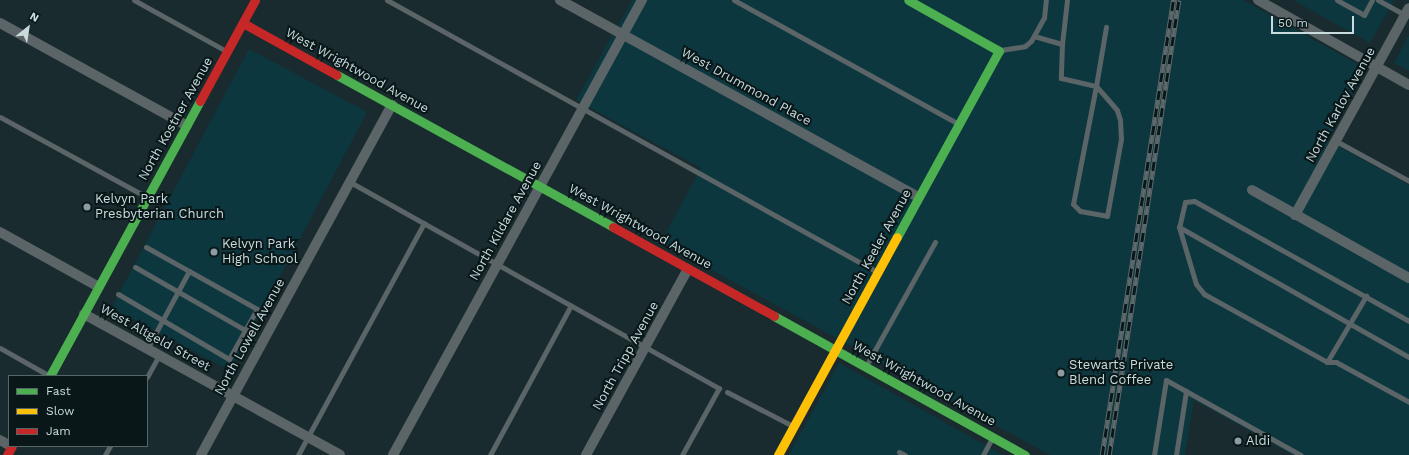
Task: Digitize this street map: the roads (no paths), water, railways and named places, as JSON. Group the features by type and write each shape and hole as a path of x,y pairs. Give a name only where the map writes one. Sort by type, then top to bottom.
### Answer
{"street":[{"name":"North Kostner Avenue","path":"51,375 255,0"},
{"name":"West Drummond Place","path":"560,0 919,197"},
{"name":"North Kildare Avenue","path":"393,455 642,0"},
{"path":"908,0 1000,51"},
{"path":"1258,0 1409,85"},
{"name":"North Karlov Avenue","path":"1295,215 1407,11"},
{"path":"0,23 187,126"},
{"name":"West Wrightwood Avenue","path":"243,23 1023,454"},
{"name":"North Keeler Avenue","path":"778,455 1000,51"},
{"name":"North Lowell Avenue","path":"201,455 392,105"},
{"path":"1252,190 1409,278"},
{"name":"West Altgeld Street","path":"0,232 99,287"},
{"name":"North Tripp Avenue","path":"586,455 688,269"},
{"name":"West Altgeld Street","path":"84,314 340,455"},
{"path":"0,440 8,446"}],"lane":[{"path":"134,0 227,52"},
{"path":"387,0 878,273"},
{"path":"734,0 959,124"},
{"path":"1000,51 1025,46 1031,41 1044,18 1046,0"},
{"path":"1066,0 1061,78 1096,86 1117,110 1120,120 1121,139 1107,216 1080,211 1074,204 1096,86 1106,27"},
{"path":"1337,0 1364,15 1372,0"},
{"path":"1378,0 1407,11"},
{"path":"1034,36 1062,44"},
{"path":"0,117 148,198"},
{"path":"1336,141 1409,182"},
{"path":"350,182 719,388 682,455"},
{"path":"1409,321 1194,201 1185,202 1179,227 1196,284 1204,294 1327,362 1336,362 1409,402"},
{"path":"298,455 424,223"},
{"path":"1179,227 1409,357"},
{"path":"866,367 935,242"},
{"path":"118,294 229,359 257,308 146,247"},
{"path":"135,268 245,330"},
{"path":"148,349 189,271"},
{"path":"1327,362 1366,296"},
{"path":"490,455 572,306"},
{"path":"0,348 48,375"},
{"path":"148,375 159,355"},
{"path":"1154,455 1166,380 1301,455"},
{"path":"1176,455 1186,391"},
{"path":"728,392 794,426"},
{"path":"983,455 993,437"},
{"path":"899,452 905,455"}],"railway":[{"path":"1102,455 1173,0"},
{"path":"1109,455 1179,0"}],"place":[{"name":"Kelvyn Park Presbyterian Church","path":"87,207"},
{"name":"Kelvyn Park High School","path":"214,252"},
{"name":"Stewarts Private Blend Coffee","path":"1061,373"},
{"name":"Aldi","path":"1238,441"}]}
